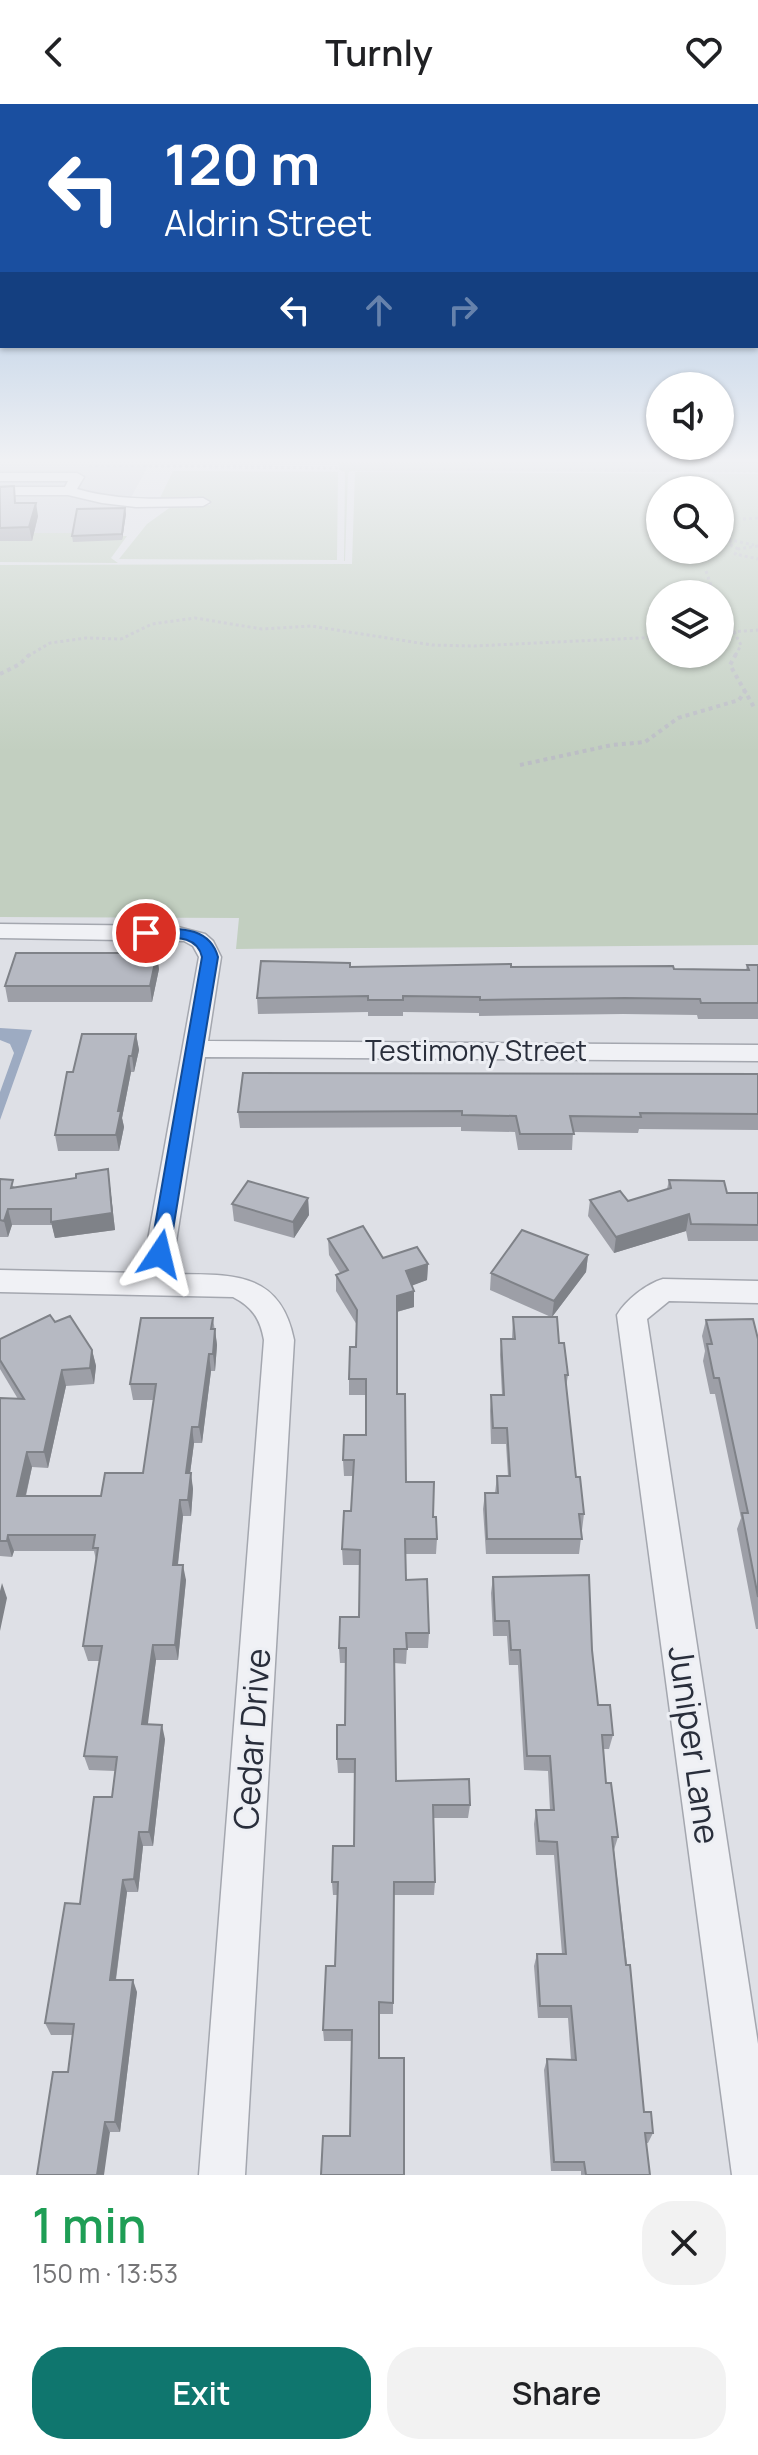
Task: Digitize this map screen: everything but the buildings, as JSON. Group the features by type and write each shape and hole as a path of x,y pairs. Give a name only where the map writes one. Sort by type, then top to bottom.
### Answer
{"street":[{"path":"0,931 192,934 207,947 210,957 155,1283 0,1281"},
{"name":"Testimony Street","path":"194,1049 758,1053"},
{"name":"Cedar Drive","path":"155,1283 236,1286 254,1294 268,1305 277,1323 279,1340 222,2175"},
{"name":"Juniper Lane","path":"755,2175 632,1315 663,1290 758,1292"}],"path":[{"path":"706,571 709,580"},
{"path":"0,674 20,664 33,650 50,643 86,638 121,639 152,624 195,618 262,629 311,626 373,638 460,646 646,638"},
{"path":"755,709 730,665 741,645 735,634 758,630"},
{"path":"520,765 612,745 645,742 678,718 739,700 746,690"}],"green space":[{"path":"0,559 112,559 118,563 0,562"},
{"path":"119,559 337,559 337,560"},
{"path":"352,559 646,559 646,564 734,564 734,559 758,559 758,945 236,949 239,918 0,917 0,565 352,564"}],"water":[{"path":"0,1028 32,1030 0,1120 0,1092 14,1053 10,1044 0,1040"}],"route":[{"path":"146,933 192,934 207,947 210,957 160,1254"}]}
